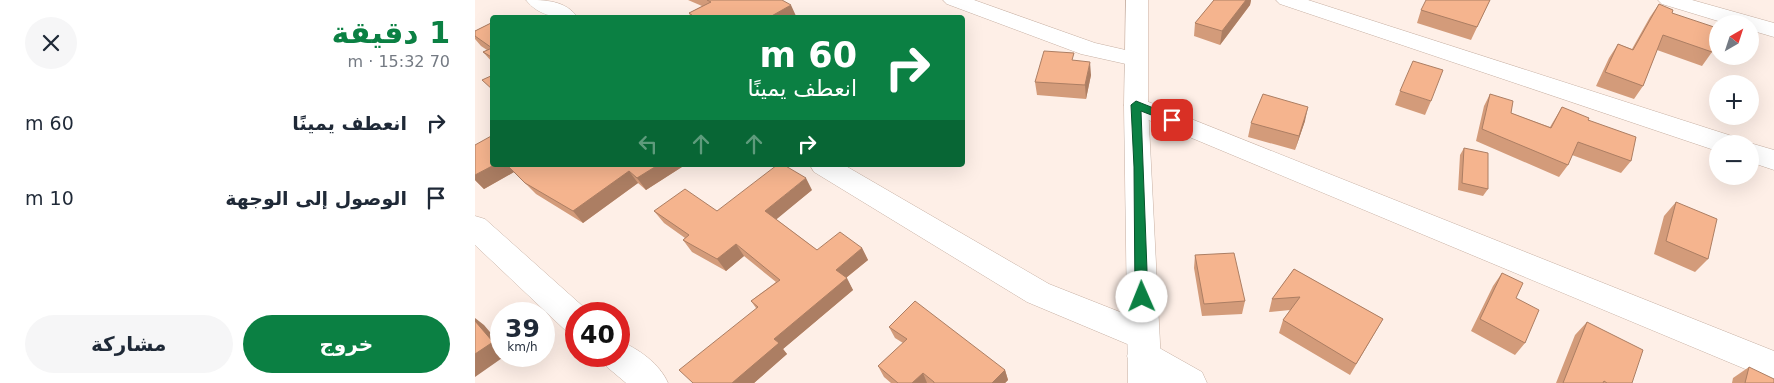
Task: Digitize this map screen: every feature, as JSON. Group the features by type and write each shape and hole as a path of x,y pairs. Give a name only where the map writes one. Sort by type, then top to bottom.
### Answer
{"street":[{"path":"537,0 562,15"},
{"path":"954,0 1089,49 1135,60"},
{"path":"1137,0 1135,60 1144,358"},
{"path":"1287,0 1709,138"},
{"path":"1669,0 1774,30"},
{"path":"1136,105 1774,366"},
{"path":"1759,155 1774,160"},
{"path":"826,167 1038,293 1079,311 1144,358 1190,383"},
{"path":"475,227 565,310"},
{"path":"630,365 651,383"}],"building":[{"path":"707,0 782,0 791,5 773,15 692,15 689,13 711,2"},
{"path":"1214,0 1246,0 1222,31 1195,23"},
{"path":"1426,0 1490,0 1477,27 1421,10"},
{"path":"1659,4 1673,10 1672,13 1709,25 1709,51 1663,35 1643,86 1605,72 1618,44 1633,50"},
{"path":"490,24 490,47 475,36 475,31"},
{"path":"490,49 490,56 483,52"},
{"path":"1044,51 1074,53 1072,60 1090,62 1085,85 1035,82"},
{"path":"1413,61 1443,70 1431,101 1400,91"},
{"path":"490,76 490,87 482,80"},
{"path":"1263,94 1308,107 1299,136 1251,123"},
{"path":"1490,94 1513,101 1511,113 1551,128 1562,107 1589,118 1588,120 1636,137 1631,161 1578,142 1568,165 1482,129"},
{"path":"490,137 490,167 475,175 475,145"},
{"path":"1464,148 1488,153 1488,189 1462,183"},
{"path":"509,167 655,167 637,178 629,171 573,211 525,183"},
{"path":"774,167 787,167 806,178 765,211 817,250 840,232 862,248 836,270 847,278 774,339 779,343 732,383 693,383 679,370 758,307 751,301 780,280 736,244 717,259 683,240 689,235 654,211 685,189 717,211"},
{"path":"1676,202 1717,219 1708,259 1666,241"},
{"path":"1234,253 1245,301 1204,304 1195,255"},
{"path":"1294,269 1383,319 1356,364 1283,320 1300,297 1272,299"},
{"path":"1502,273 1523,283 1516,298 1539,310 1525,343 1480,319"},
{"path":"915,301 1005,370 992,383 934,383 923,373 912,383 898,383 878,366 907,339 889,327"},
{"path":"475,321 490,338 490,344 475,354"},
{"path":"1587,322 1643,350 1632,383 1607,383 1604,381 1603,383 1563,383"},
{"path":"1749,367 1774,379 1774,383 1745,383"}],"route":[{"path":"1142,297 1136,105 1172,120"}]}
